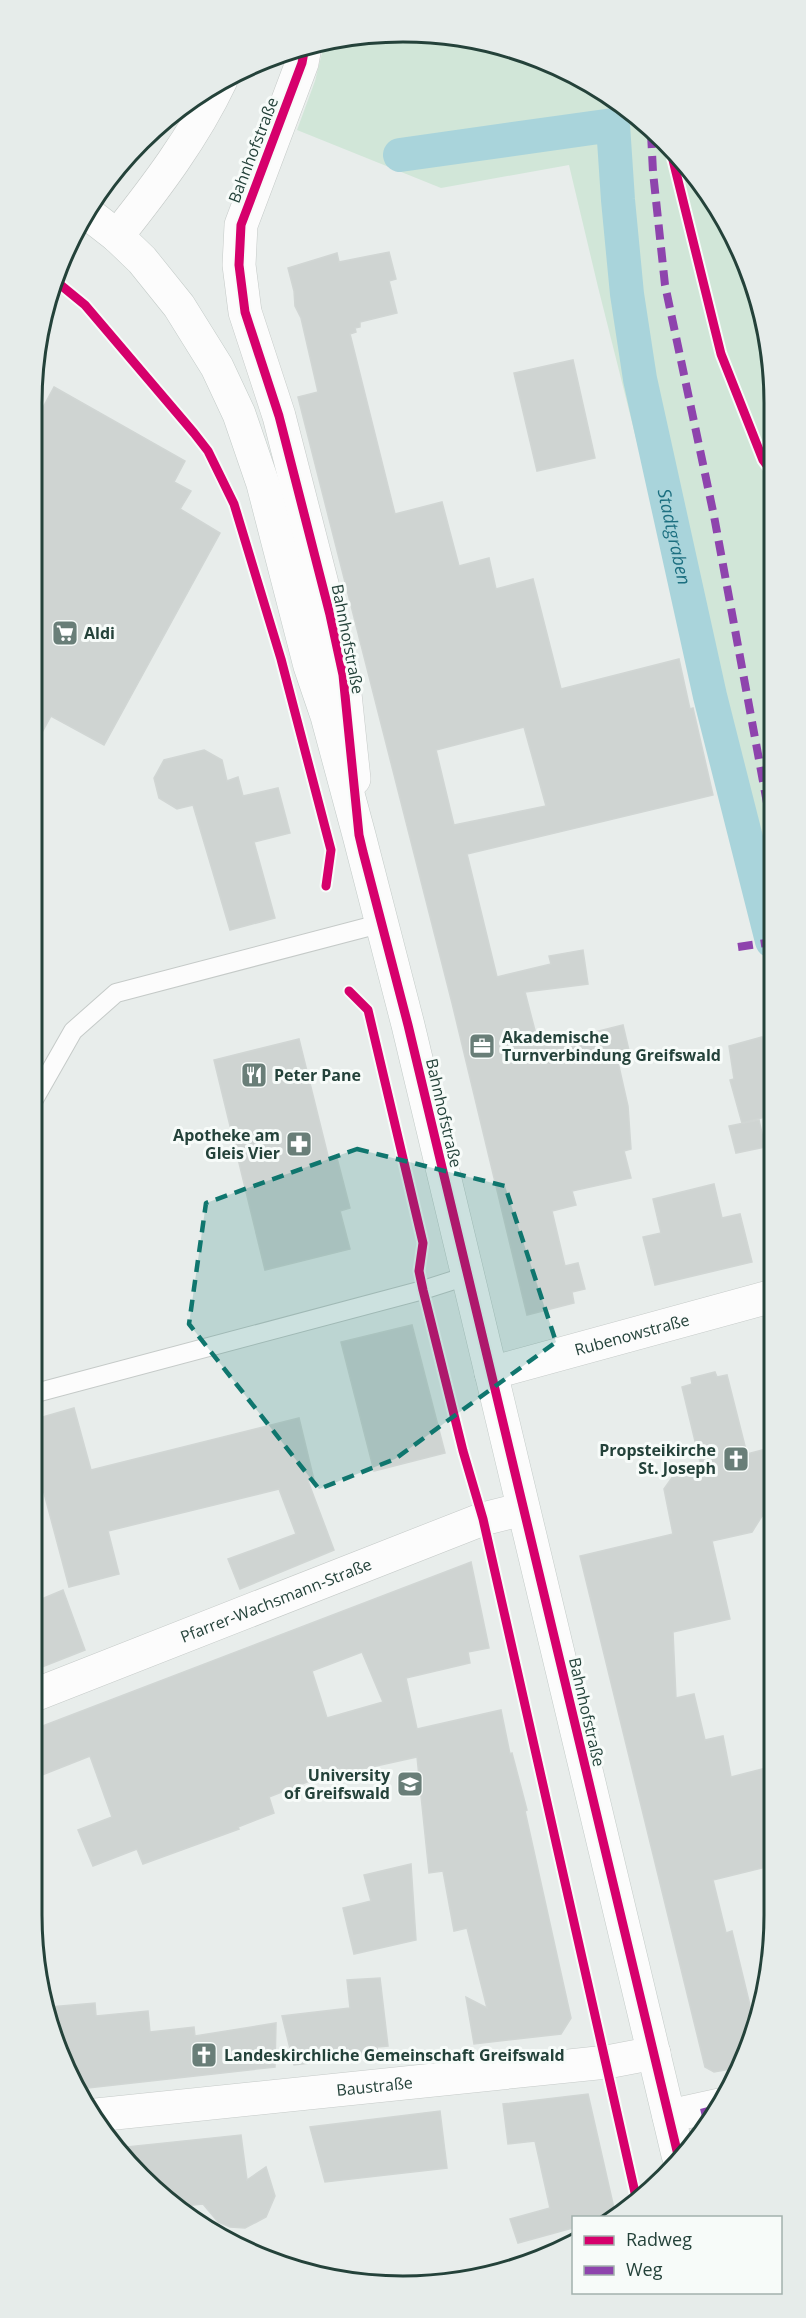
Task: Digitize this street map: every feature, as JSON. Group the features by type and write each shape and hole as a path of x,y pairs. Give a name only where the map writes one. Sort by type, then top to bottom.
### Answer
{"street":[{"name":"Bahnhofstraße","path":"303,56 241,225 239,265 245,312 279,416 343,675 359,835"},
{"path":"117,236 164,176 213,96"},
{"name":"Bahnhofstraße","path":"93,217 142,260 179,306 217,367 239,414 263,484 310,666 327,716 383,923 677,2150"},
{"name":"Rubenowstraße","path":"491,1373 764,1298"},
{"name":"Pfarrer-Wachsmann-Straße","path":"42,1692 483,1519 523,1509"},
{"name":"Baustraße","path":"102,2114 607,2062 654,2053"},
{"path":"669,2116 709,2107"}],"lane":[{"path":"42,1085 73,1031 116,993 383,923"},
{"path":"42,1391 423,1290 467,1276"}],"highlighted area":[{"path":"357,1149 505,1186 556,1342 395,1459 319,1489 189,1324 206,1203"}],"green space":[{"path":"379,43 450,45 496,54 541,69 584,90 641,132 689,183 727,243 752,310 763,379 764,947 569,165 441,188 297,130 315,81 322,51"}],"building":[{"path":"389,252 396,279 389,281 397,313 360,322 360,327 355,328 356,332 350,334 395,514 442,502 459,566 489,558 496,589 533,579 561,689 679,659 713,795 467,854 497,977 551,964 549,956 583,950 588,984 525,992 539,1046 623,1025 631,1059 618,1062 628,1106 631,1149 624,1151 631,1178 572,1191 576,1205 552,1211 565,1266 578,1263 585,1289 572,1292 574,1303 527,1315 452,1003 298,397 318,392 301,318 295,306 288,268 337,253 339,262","holes":["524,727 546,806 454,825 436,750"]},
{"path":"573,360 595,458 537,471 514,373"},
{"path":"54,387 185,461 174,482 191,491 180,509 220,533 104,745 51,716 42,733 42,409"},
{"path":"204,750 222,760 227,781 238,777 243,796 278,788 290,833 254,842 275,918 230,930 193,805 177,809 159,798 154,778 164,760"},
{"path":"762,1037 764,1044 764,1117 742,1123 730,1080 734,1079 729,1046"},
{"path":"299,1039 329,1160 337,1158 350,1208 340,1211 350,1249 265,1270 214,1060"},
{"path":"759,1120 764,1147 736,1153 729,1126"},
{"path":"714,1184 722,1218 740,1214 752,1262 655,1285 643,1237 661,1233 653,1199"},
{"path":"412,1325 445,1453 374,1471 341,1342"},
{"path":"715,1372 717,1377 727,1375 747,1454 764,1450 764,1516 762,1516 752,1532 712,1541 730,1619 673,1632 676,1698 694,1694 705,1740 723,1736 731,1777 764,1769 764,1867 713,1880 726,1933 732,1931 751,2010 730,2069 714,2072 705,2067 580,1556 673,1534 664,1489 676,1472 701,1466 682,1387 692,1384 691,1378"},
{"path":"74,1408 91,1470 299,1418 314,1480 308,1481 334,1550 240,1589 228,1559 296,1534 279,1489 108,1531 119,1574 69,1587 42,1486 42,1417"},
{"path":"471,1562 489,1648 468,1652 470,1663 406,1678 417,1729 501,1710 510,1754 512,1753 527,1810 525,1811 571,2018 561,2034 474,2044 466,1997 487,2008 467,1928 454,1931 443,1871 429,1873 417,1757 344,1773 343,1768 269,1797 274,1813 238,1827 239,1829 143,1864 137,1849 93,1866 78,1830 112,1817 90,1756 42,1775 42,1726","holes":["362,1652 383,1702 327,1718 312,1671"]},
{"path":"63,1590 85,1650 42,1667 42,1599"},
{"path":"411,1864 416,1940 354,1954 343,1908 371,1901 364,1875"},
{"path":"380,1978 388,2046 377,2047 378,2055 294,2065 282,2016 350,2008 347,1980"},
{"path":"95,2003 96,2016 148,2011 150,2032 194,2027 195,2036 276,2023 275,2067 86,2088 69,2053 54,2007"},
{"path":"588,2094 614,2208 602,2216 572,2216 572,2228 518,2243 510,2219 550,2208 535,2141 508,2144 503,2104"},
{"path":"440,2111 447,2168 325,2182 310,2127"},
{"path":"241,2135 247,2180 266,2167 275,2196 266,2217 245,2228 230,2227 218,2222 203,2204 189,2205 183,2201 148,2170 127,2147"}],"waterway":[{"name":"Stadtgraben","path":"400,155 613,125 627,294 640,379 710,696 764,909"}],"marked path":[{"path":"651,142 665,285 714,516 764,787"},
{"path":"738,947 764,943"},
{"path":"704,2108 705,2113"}],"cycle path":[{"path":"303,56 241,225 239,265 245,312 279,416 330,615 343,675 359,835 408,1025 677,2150"},
{"path":"674,165 721,354 764,461"},
{"path":"61,286 85,305 194,433 208,451 234,504 281,659 331,850 326,886"},
{"path":"349,991 368,1010 423,1243 419,1271 423,1290 463,1451 483,1519 635,2191"}],"place":[{"name":"Aldi","path":"65,633"},
{"name":"Akademische Turnverbindung Greifswald","path":"482,1046"},
{"name":"Peter Pane","path":"254,1075"},
{"name":"Apotheke am Gleis Vier","path":"299,1144"},
{"name":"Propsteikirche St. Joseph","path":"736,1459"},
{"name":"University of Greifswald","path":"410,1784"},
{"name":"Landeskirchliche Gemeinschaft Greifswald","path":"204,2055"}]}
